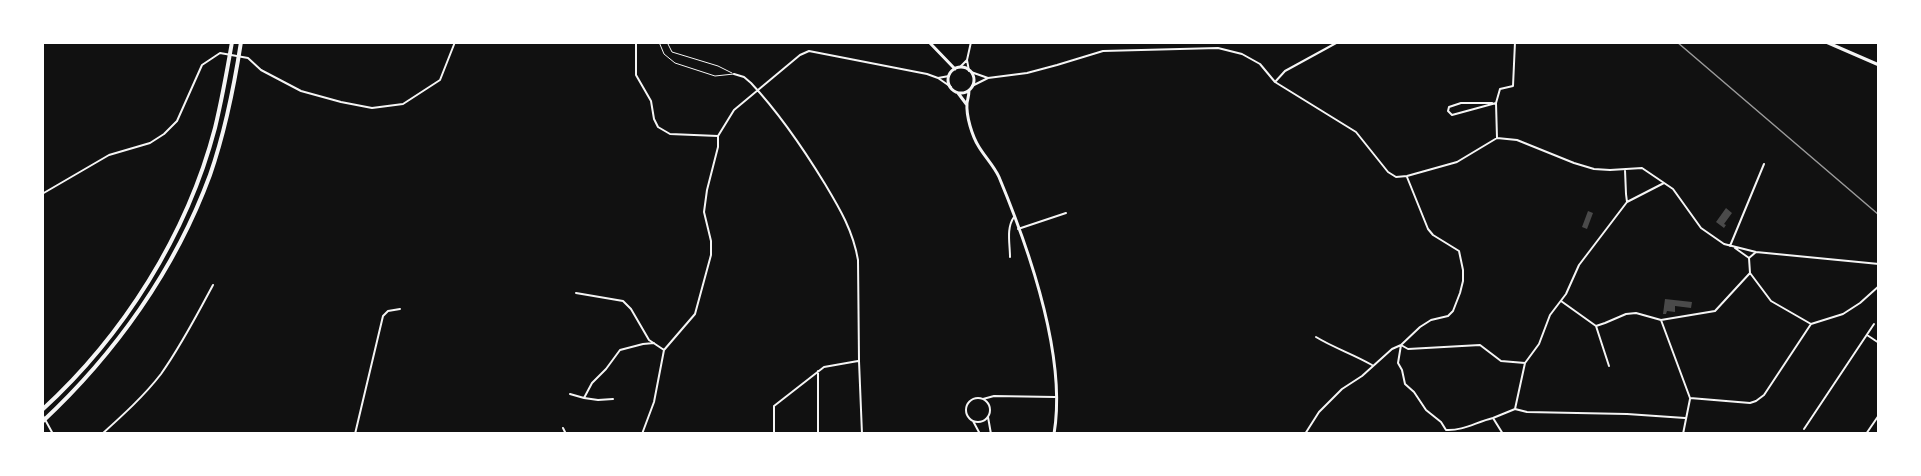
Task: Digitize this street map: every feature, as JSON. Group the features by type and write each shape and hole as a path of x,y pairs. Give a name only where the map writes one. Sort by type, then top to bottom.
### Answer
{"highway":[{"path":"42,412 87,365 113,333 168,246 190,200 203,165 214,129 232,42"},
{"path":"42,422 84,382 118,341 175,252 210,174 235,82 241,42"}],"street":[{"path":"42,194 109,155 150,142 164,134 177,122 202,65 220,53 248,58 261,70 301,92 372,108 403,104 440,80 455,42"},
{"path":"636,42 636,75 651,102 658,127 670,134 718,136"},
{"path":"929,42 955,69"},
{"path":"957,92 963,93 969,90 974,81 967,60 971,42"},
{"path":"1275,82 1285,71 1338,42"},
{"path":"1497,138 1496,103 1500,89 1514,87 1515,42"},
{"path":"1826,42 1879,65"},
{"path":"972,86 988,78 1027,73 1103,51 1218,48 1242,54 1260,64 1275,82 1356,132 1388,172 1396,177 1457,162 1497,138 1517,140 1574,164 1594,169 1642,168 1672,189 1701,228 1724,244 1756,252 1879,264"},
{"path":"642,434 654,402 664,350 695,314 711,255 711,241 704,212 707,190 718,147 718,136 734,110 800,55 809,51 927,74 951,87 967,105"},
{"path":"938,78 950,74 967,60"},
{"path":"947,62 951,87"},
{"path":"960,67 988,78"},
{"path":"734,74 744,77 758,90 804,150 850,227 856,244 858,260 862,434"},
{"path":"969,90 967,105 974,137 997,174 1014,217 1047,323 1054,357 1056,397 1054,434"},
{"path":"1492,103 1452,115 1448,111 1449,106 1452,105 1492,103 1496,103"},
{"path":"1731,246 1764,164"},
{"path":"1625,170 1628,202"},
{"path":"1305,434 1319,412 1342,389 1362,376 1392,349 1401,345 1420,327 1431,320 1448,316 1453,311 1460,294 1463,281 1459,251 1433,235 1428,229 1407,176"},
{"path":"1515,409 1525,363 1539,344 1550,315 1561,301 1579,265 1628,202 1664,183"},
{"path":"1018,229 1066,213"},
{"path":"1010,257 1009,230 1010,222 1014,217"},
{"path":"1731,246 1749,258"},
{"path":"1749,258 1756,252"},
{"path":"1749,258 1750,273 1771,301 1811,324"},
{"path":"1596,326 1626,314 1636,313 1661,320 1715,311 1750,273"},
{"path":"102,434 131,408 160,375 186,336 213,285"},
{"path":"1690,398 1750,403 1756,401 1770,387 1811,324 1843,314 1879,286"},
{"path":"576,293 623,301 631,309 649,340 664,350"},
{"path":"1561,301 1596,326 1609,366"},
{"path":"355,434 382,316 388,311 400,309"},
{"path":"1661,320 1690,398 1683,434"},
{"path":"1804,429 1874,324"},
{"path":"1867,334 1879,343"},
{"path":"1316,337 1334,348 1348,351 1373,365"},
{"path":"584,398 592,383 620,350 654,343"},
{"path":"1401,345 1408,348 1480,345 1501,361 1525,363"},
{"path":"1401,345 1398,363 1405,384 1446,430"},
{"path":"774,434 774,406 824,367 859,361"},
{"path":"818,371 818,434"},
{"path":"570,394 598,400 613,399"},
{"path":"980,434 966,412 967,405 976,398 1056,397"},
{"path":"983,399 990,407 988,417 991,434"},
{"path":"1446,430 1461,430 1515,409 1527,412 1685,418"},
{"path":"42,412 53,434"},
{"path":"1866,434 1879,415"},
{"path":"973,421 981,422 988,417"},
{"path":"1493,418 1503,434"},
{"path":"563,428 566,434"},
{"path":"1444,434 1446,430"}],"lane":[{"path":"659,42 664,54 675,63 715,76 734,74"},
{"path":"667,42 672,52 718,66 734,74"}],"building":[{"path":"1726,208 1732,213 1724,224 1726,225 1724,228 1716,222"},
{"path":"1588,211 1593,213 1587,229 1582,227"},
{"path":"1665,299 1692,302 1691,308 1675,306 1675,312 1667,311 1663,314"}],"railway":[{"path":"755,42 759,43"},
{"path":"1677,42 1879,215"}]}
